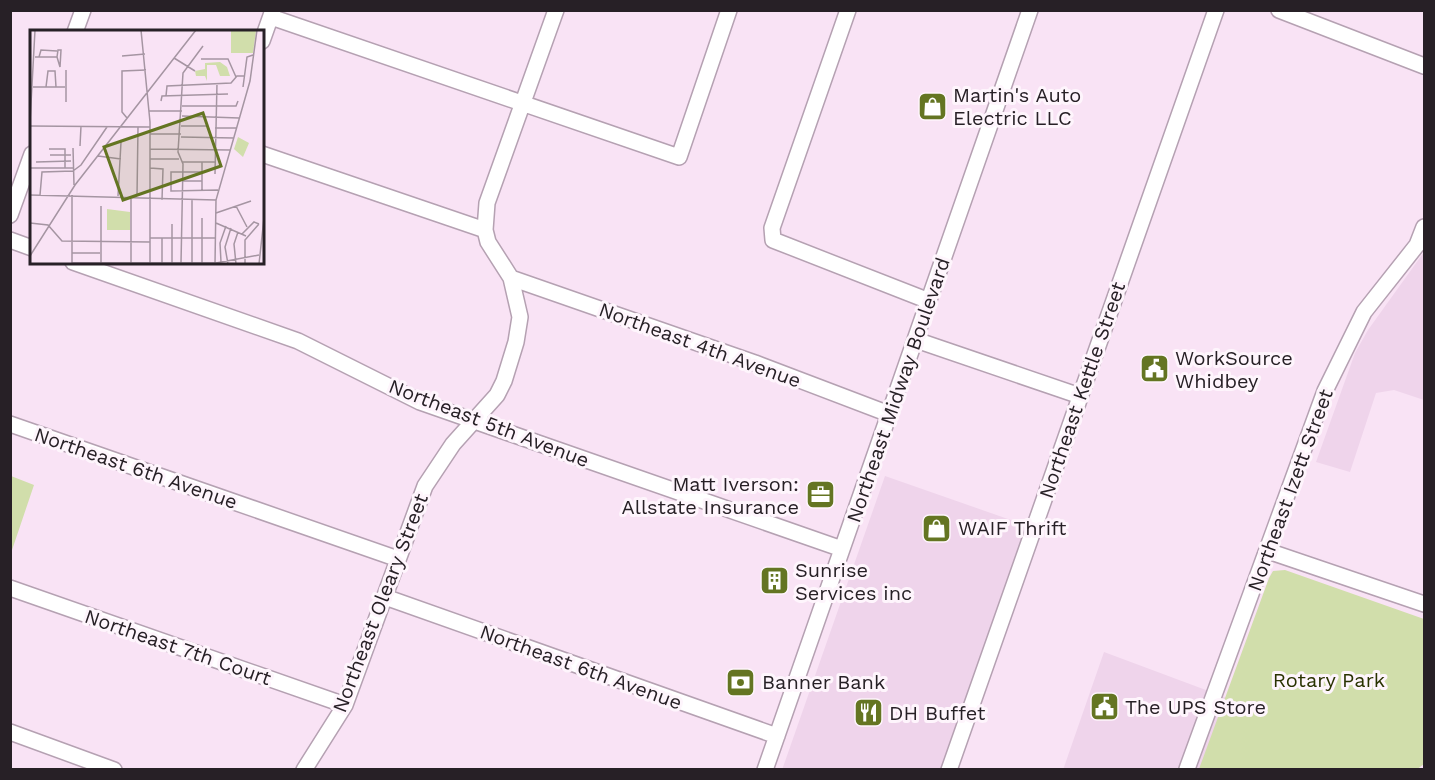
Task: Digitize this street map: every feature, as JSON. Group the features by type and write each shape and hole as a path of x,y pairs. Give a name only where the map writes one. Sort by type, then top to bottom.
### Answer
{"street":[{"path":"76,30 83,10"},
{"path":"264,155 485,230 487,203 556,10"},
{"path":"264,36 272,14 522,105 679,157 729,10"},
{"path":"848,10 772,228 773,240 929,301"},
{"name":"Northeast Midway Boulevard","path":"765,770 1030,10"},
{"name":"Northeast Kettle Street","path":"950,770 1216,10"},
{"path":"1279,10 1309,17 1425,66"},
{"path":"10,215 30,160"},
{"name":"Northeast Izett Street","path":"1187,769 1323,396 1364,312 1417,244 1425,227"},
{"name":"Northeast Oleary Street","path":"304,770 345,705 386,597 414,509 425,486 453,444 497,395 519,330 519,306 511,278 488,242 485,230"},
{"path":"10,240 30,247"},
{"name":"Northeast 5th Avenue","path":"79,264 298,341 420,402 842,549"},
{"name":"Northeast 4th Avenue","path":"511,278 755,363 889,414"},
{"path":"915,340 1080,396"},
{"name":"Northeast 6th Avenue","path":"10,424 398,559"},
{"path":"1268,551 1425,604"},
{"name":"Northeast 7th Court","path":"10,588 345,705"},
{"name":"Northeast 6th Avenue","path":"386,597 777,736"},
{"path":"10,732 114,770"}],"shaded area":[{"path":"1424,252 1424,400 1394,390 1376,393 1350,472 1316,462 1355,353 1368,330"},
{"path":"885,476 1028,526 943,769 782,770"},
{"path":"1104,652 1230,699 1205,769 1063,770"}],"green space":[{"path":"10,476 34,485 11,553"},
{"name":"Rotary Park","path":"1285,570 1424,619 1424,764 1416,770 1199,769 1269,578 1273,571"}],"place":[{"name":"Martin's Auto Electric LLC","path":"932,106"},
{"name":"WorkSource Whidbey","path":"1154,369"},
{"name":"Matt Iverson: Allstate Insurance","path":"820,495"},
{"name":"WAIF Thrift","path":"937,528"},
{"name":"Sunrise Services inc","path":"774,581"},
{"name":"Banner Bank","path":"741,682"},
{"name":"The UPS Store","path":"1104,707"},
{"name":"DH Buffet","path":"868,713"}]}
